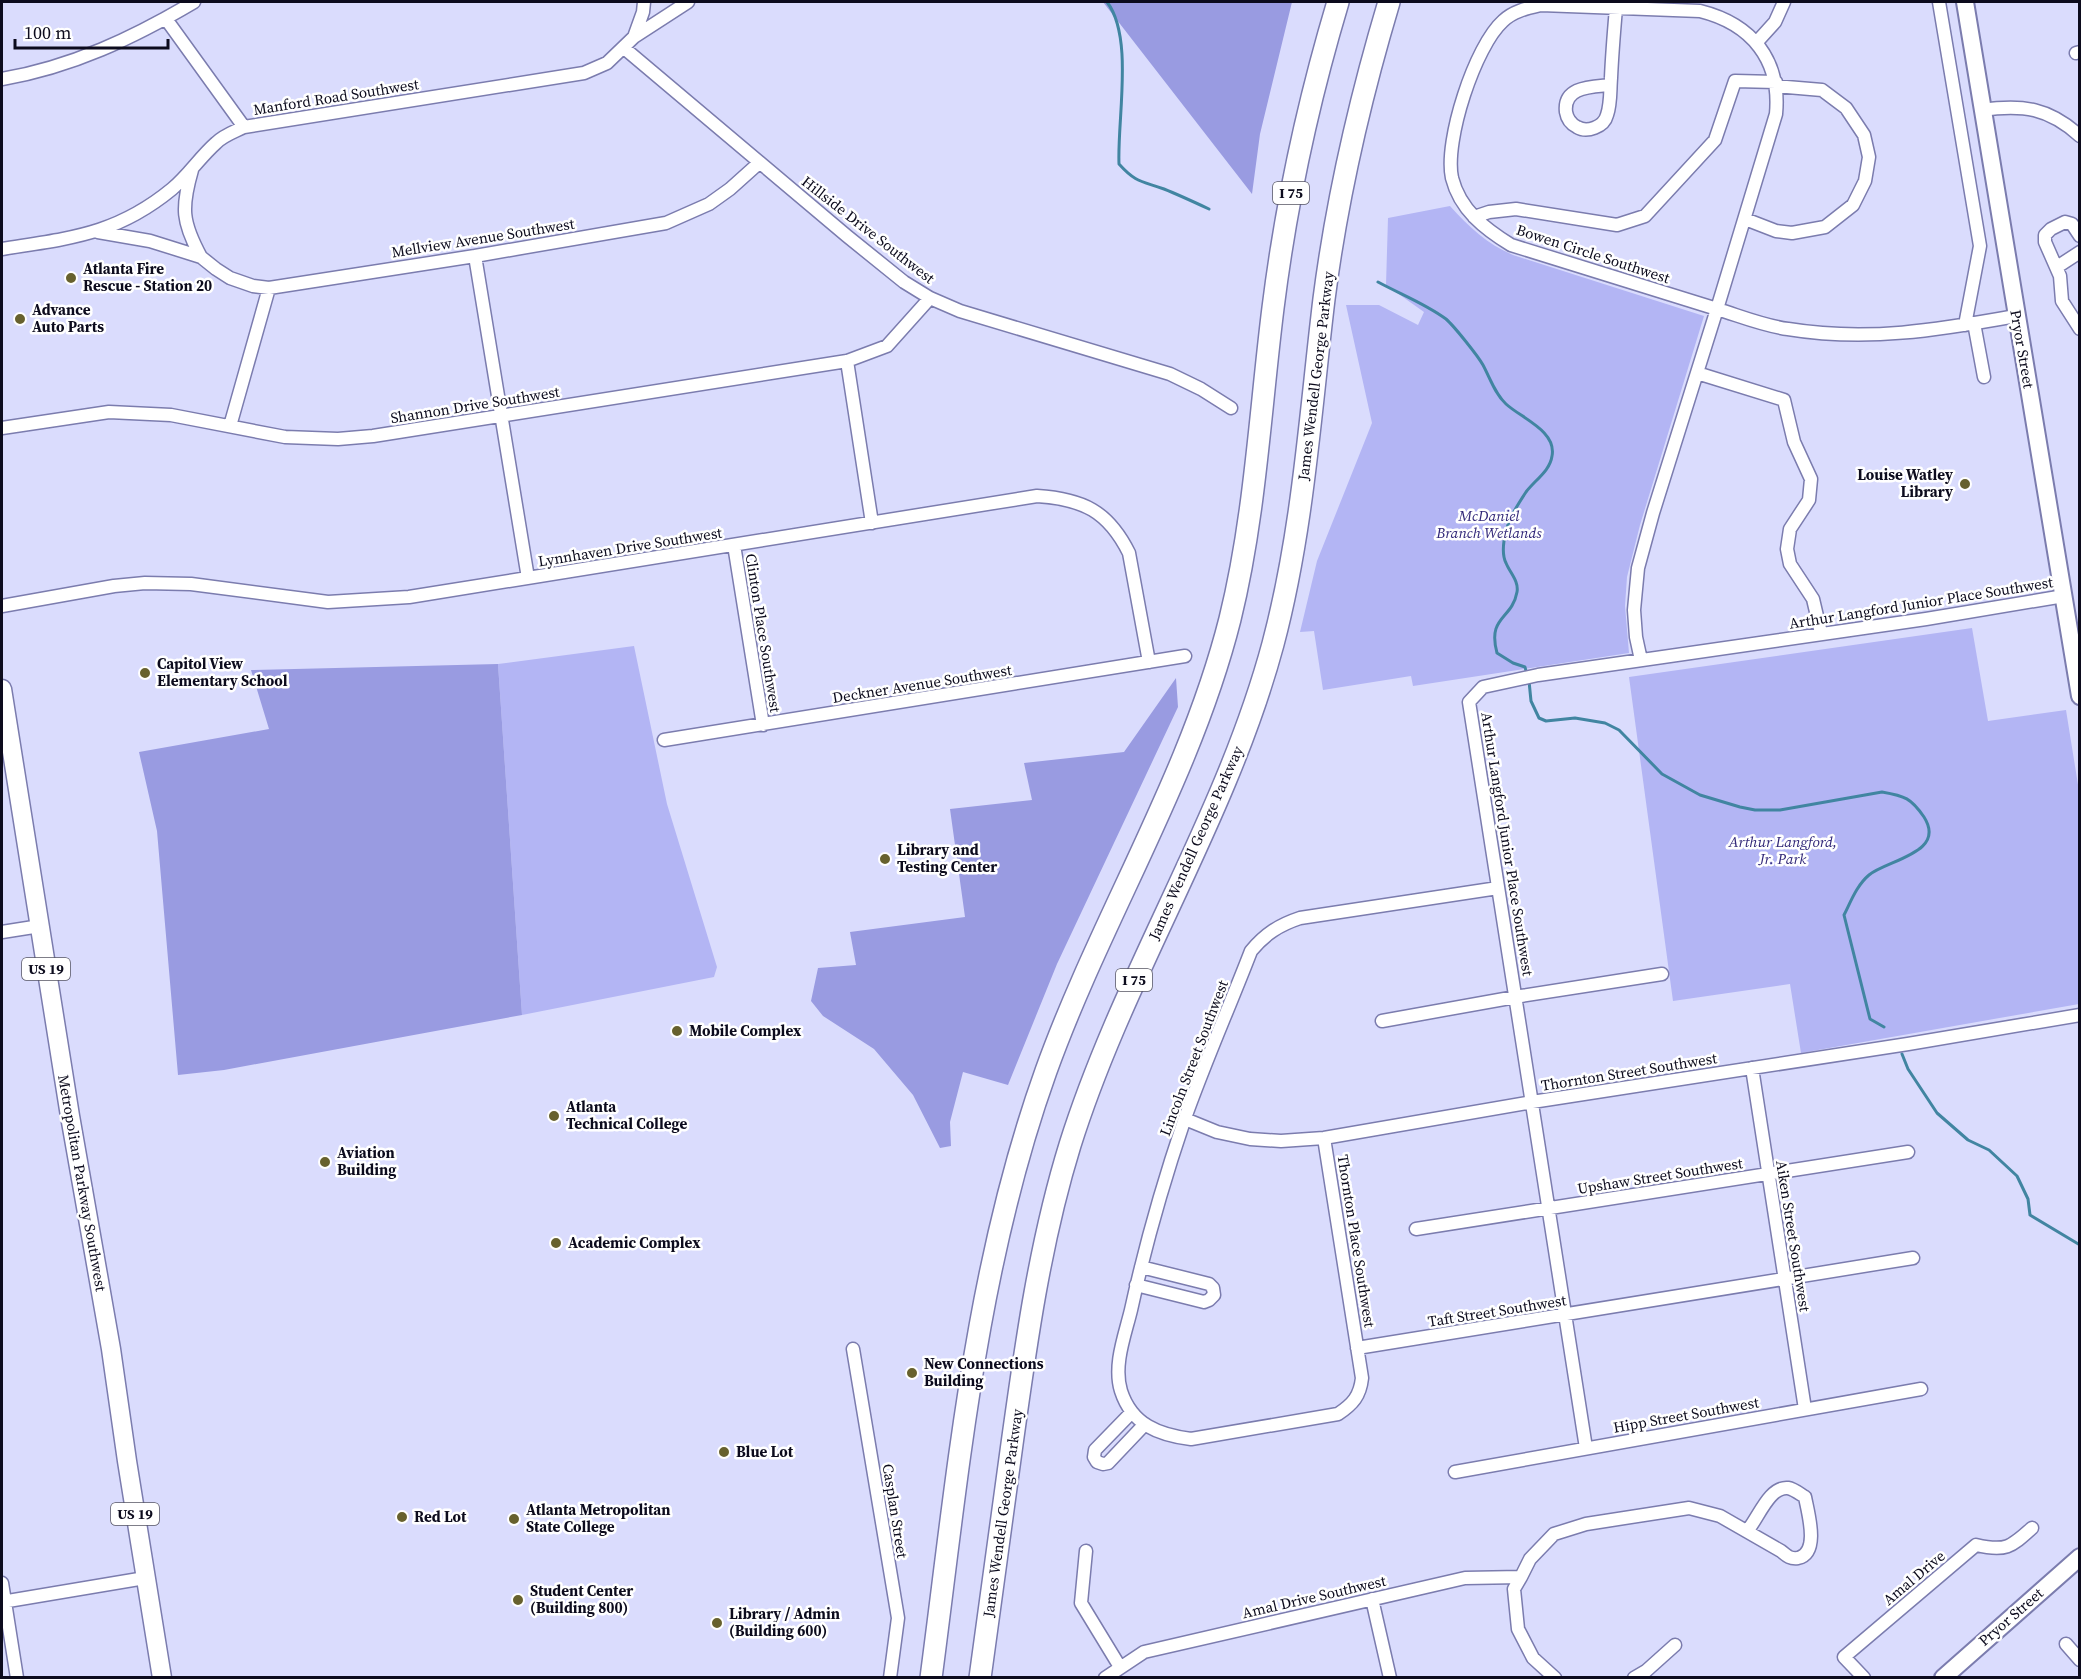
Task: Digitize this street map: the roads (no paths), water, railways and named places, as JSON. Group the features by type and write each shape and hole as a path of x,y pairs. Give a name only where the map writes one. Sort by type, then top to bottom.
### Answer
{"highway":[{"name":"I 75","path":"931,1677 975,1348 995,1244 1013,1173 1062,1029 1148,840 1196,726 1230,618 1252,492 1273,310 1288,209 1306,121 1338,2"},
{"name":"James Wendell George Parkway","path":"980,1677 1022,1369 1042,1251 1070,1146 1095,1074 1122,1008 1229,772 1268,664 1289,578 1301,505 1336,219 1373,54 1389,2"}],"main road":[{"name":"Pryor Street","path":"1965,2 2079,696"},
{"name":"Metropolitan Parkway Southwest","path":"2,690 70,1116 111,1349 162,1677"},
{"name":"Pryor Street","path":"1943,1677 2079,1557"}],"street":[{"path":"2,79 56,68 87,56 166,19 194,2"},
{"path":"634,37 644,2"},
{"name":"Manford Road Southwest","path":"2,249 98,232 126,220 153,205 175,187 217,142 244,128 584,73 607,63 634,37 688,2"},
{"path":"1756,43 1775,22 1784,2"},
{"path":"1939,2 1980,246 1970,324 1984,378"},
{"name":"Bowen Circle Southwest","path":"1641,660 1634,610 1638,568 1653,513 1717,309 1776,114 1776,84 1770,65 1756,43 1735,23 1700,11 1541,5 1524,9 1505,19 1492,32 1482,50 1466,91 1452,140 1450,159 1452,178 1458,194 1474,217 1488,231 1511,245 1717,309 1786,329 1854,336 1920,332 2016,316"},
{"path":"1610,85 1616,8"},
{"path":"166,19 244,128"},
{"name":"Hillside Drive Southwest","path":"624,48 904,282 930,298 960,311 1170,374 1202,389 1231,408"},
{"path":"1474,217 1489,212 1516,209 1617,225 1645,216 1715,140 1732,84 1735,81 1822,90 1846,108 1864,135 1869,157 1865,181 1852,205 1825,226 1792,232 1776,231 1744,219"},
{"path":"1982,110 2023,107 2046,112 2079,136"},
{"name":"Mellview Avenue Southwest","path":"98,232 150,241 201,257 230,278 253,286 269,288 666,223 709,204 759,163"},
{"name":"Mellview Avenue Southwest","path":"194,166 186,192 184,216 190,236 201,257"},
{"path":"2079,236 2072,224 2065,222 2045,235 2045,242 2057,267 2062,301 2079,330"},
{"path":"2057,267 2079,252"},
{"path":"475,256 528,578"},
{"path":"230,426 269,288"},
{"name":"Shannon Drive Southwest","path":"2,428 109,412 171,415 285,437 338,439 373,436 847,361 887,346 930,298"},
{"path":"847,361 872,523"},
{"path":"1697,373 1784,400 1794,442 1811,479 1809,500 1790,529 1787,549 1790,564 1813,599 1821,633"},
{"name":"Lynnhaven Drive Southwest","path":"2,606 114,586 146,583 191,584 328,602 409,597 1037,496 1063,498 1085,505 1100,514 1111,525 1129,553 1149,662"},
{"name":"Clinton Place Southwest","path":"734,545 763,724"},
{"name":"Arthur Langford Junior Place Southwest","path":"1586,1448 1469,702 1483,687 1538,675 1926,619 2064,596"},
{"name":"Deckner Avenue Southwest","path":"664,741 1185,657"},
{"name":"Lincoln Street Southwest","path":"1145,1424 1132,1412 1121,1390 1118,1366 1136,1285 1163,1186 1185,1119 1251,951 1270,931 1300,918 1498,888"},
{"path":"2,932 40,926"},
{"path":"1382,1021 1662,974"},
{"name":"Thornton Street Southwest","path":"1185,1119 1217,1132 1250,1139 1281,1141 1324,1138 1532,1102 2079,1015"},
{"name":"Aiken Street Southwest","path":"1752,1068 1805,1409"},
{"name":"Thornton Place Southwest","path":"1324,1138 1357,1348"},
{"name":"Upshaw Street Southwest","path":"1416,1230 1908,1152"},
{"name":"Taft Street Southwest","path":"1357,1348 1913,1258"},
{"path":"1136,1285 1204,1302 1214,1295 1213,1288 1209,1284 1141,1267"},
{"path":"1132,1412 1095,1450 1094,1456 1097,1462 1107,1463 1145,1424 1168,1436 1191,1439 1338,1414 1352,1405 1360,1390 1362,1378 1357,1348"},
{"name":"Casplan Street","path":"853,1349 897,1618 890,1677"},
{"name":"Hipp Street Southwest","path":"1455,1472 1922,1389"},
{"path":"1554,1677 1533,1658 1518,1629 1514,1589 1530,1558 1554,1534 1586,1524 1689,1508 1720,1516 1789,1558 1796,1558 1805,1555 1810,1548 1811,1539 1805,1497 1790,1488 1780,1489 1767,1500 1755,1522 1747,1531"},
{"name":"Amal Drive","path":"1864,1677 1844,1657 1976,1545 2000,1548 2013,1545 2032,1528"},
{"path":"1086,1551 1081,1603 1120,1667"},
{"name":"Amal Drive Southwest","path":"1105,1677 1144,1652 1465,1578 1521,1577"},
{"path":"3,1602 146,1578"},
{"path":"2,1583 3,1602 17,1677"},
{"path":"1372,1599 1390,1677"},
{"path":"2066,1644 2079,1660"},
{"path":"1634,1677 1646,1671 1675,1645"}],"waterway":[{"path":"1107,2 1115,17 1122,57 1119,164 1140,181 1170,191 1209,209"},
{"path":"1378,282 1446,319 1480,361 1502,400 1544,432 1549,439 1552,447 1551,461 1526,492 1507,528 1504,558 1515,581 1517,592 1495,632 1497,653 1525,667 1527,675"},
{"path":"1529,681 1531,701 1539,718 1546,721 1575,718 1605,723 1619,730 1662,774 1700,795 1755,810 1780,810 1882,792 1911,802 1924,817 1929,829 1928,839 1912,854 1869,875 1858,888 1844,915 1870,1019 1884,1027"},
{"path":"1902,1054 1908,1069 1937,1113 1968,1140 1989,1150 2017,1176 2028,1199 2030,1215 2080,1245"}],"place":[{"name":"Atlanta Fire Rescue - Station 20","path":"71,278"},
{"name":"Advance Auto Parts","path":"20,319"},
{"name":"Louise Watley Library","path":"1965,484"},
{"name":"Capitol View Elementary School","path":"145,673"},
{"name":"Library and Testing Center","path":"885,859"},
{"name":"Mobile Complex","path":"677,1031"},
{"name":"Atlanta Technical College","path":"554,1116"},
{"name":"Aviation Building","path":"325,1162"},
{"name":"Academic Complex","path":"556,1243"},
{"name":"New Connections Building","path":"912,1373"},
{"name":"Blue Lot","path":"724,1452"},
{"name":"Red Lot","path":"402,1517"},
{"name":"Atlanta Metropolitan State College","path":"514,1519"},
{"name":"Student Center (Building 800)","path":"518,1600"},
{"name":"Library / Admin (Building 600)","path":"717,1623"}],"park label":[{"name":"McDaniel Branch Wetlands","path":"1489,524"},
{"name":"Arthur Langford, Jr. Park","path":"1783,850"}]}
